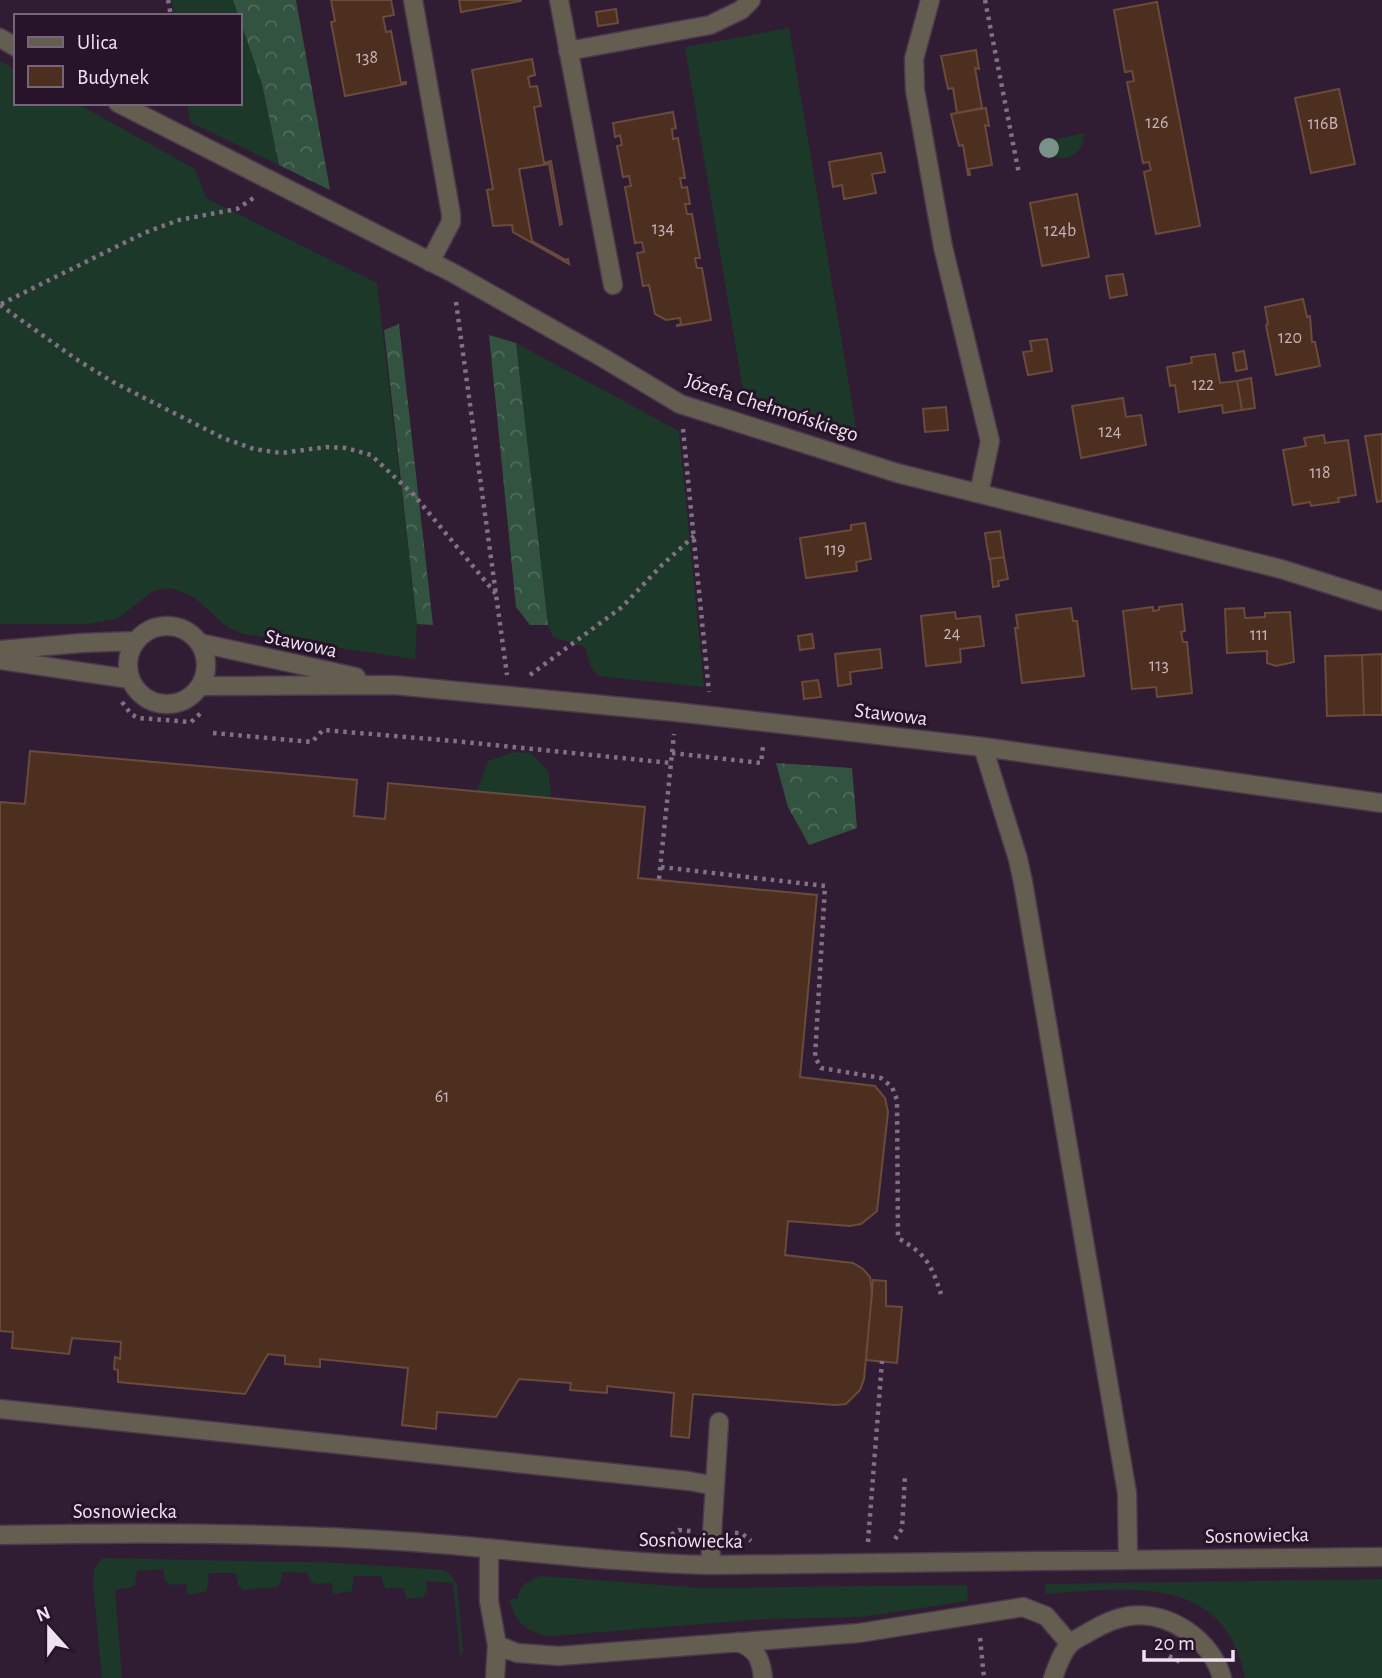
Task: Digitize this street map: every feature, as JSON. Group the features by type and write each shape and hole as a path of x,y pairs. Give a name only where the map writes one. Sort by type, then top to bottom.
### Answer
{"street":[{"path":"413,0 452,214 452,222 430,262"},
{"path":"559,0 613,285"},
{"path":"568,51 710,25 741,10 751,0"},
{"path":"930,0 914,59 915,90 943,247 990,441 979,493"},
{"name":"Józefa Chełmońskiego","path":"122,105 453,273 680,404 897,473 1281,569 1382,601"},
{"name":"Stawowa","path":"0,650 82,643 134,642 152,629 165,625 190,633 200,643 394,685"},
{"path":"134,642 128,657 130,679 136,691 159,704 173,705 186,701 202,686 206,668 200,643"},
{"path":"0,660 130,679"},
{"name":"Stawowa","path":"202,686 394,685 509,695 983,747 1382,803"},
{"path":"983,747 1018,859 1027,906 1127,1493 1128,1559"},
{"path":"0,1409 253,1434 715,1486"},
{"path":"710,1565 719,1422"},
{"name":"Sosnowiecka","path":"0,1535 259,1535 412,1542 652,1564 710,1565 1382,1557"},
{"path":"489,1548 489,1601 497,1645 495,1678"},
{"path":"497,1645 517,1653 559,1656 859,1633 1023,1607 1046,1616 1070,1644"},
{"path":"1052,1678 1070,1644 1101,1624 1130,1616 1157,1618 1182,1627 1196,1637 1215,1661 1222,1678"},
{"path":"738,1642 752,1648 758,1655 763,1678"}],"path":[{"path":"985,0 1019,174"},
{"path":"275,184 237,209 179,220 144,233 0,305 113,382 223,438 254,449 281,453 326,447 346,448 371,455 414,495 496,594"},
{"path":"453,273 509,695"},
{"path":"680,404 709,694"},
{"path":"527,677 622,607 694,535"},
{"path":"116,696 131,714 138,718 191,722 209,706"},
{"path":"213,733 312,742 323,730 671,763"},
{"path":"674,732 687,733"},
{"path":"659,879 673,739"},
{"path":"671,753 761,763 764,740"},
{"path":"661,867 825,886 815,1057 821,1068 881,1078 892,1087 897,1100 898,1238 918,1250 931,1266 940,1294"},
{"path":"867,1545 882,1361"},
{"path":"979,1627 984,1678"},
{"path":"1169,1656 1183,1662 1193,1672"}],"green space":[{"path":"171,0 233,0 238,14 174,14"},
{"path":"233,0 296,0 330,190 279,165 262,84 242,26 242,14 238,14"},
{"path":"242,24 262,84 279,165 190,122 187,105 242,105"},
{"path":"789,28 858,438 746,407 685,47"},
{"path":"0,61 14,69 14,105 80,105 195,169 206,198 377,283 417,624 415,659 243,634 227,627 195,598 171,588 153,591 117,619 87,624 0,624"},
{"path":"1084,133 1078,151 1069,157 1050,156 1041,143"},
{"path":"399,324 433,625 417,624 384,330"},
{"path":"489,335 516,343 548,625 530,625 516,607"},
{"path":"516,343 679,431 704,687 598,676 591,667 585,647 553,637 548,625"},
{"path":"514,752 531,753 549,772 551,798 477,791 488,761"},
{"path":"776,763 852,768 857,828 809,845 788,807"},
{"path":"102,1558 341,1563 443,1570 450,1574 457,1584 463,1653 460,1655 453,1583 426,1581 427,1591 423,1597 406,1599 404,1588 385,1588 381,1576 354,1576 352,1591 333,1594 332,1583 316,1584 310,1581 308,1573 282,1572 277,1587 243,1590 238,1585 236,1573 209,1573 207,1591 188,1595 186,1584 172,1585 165,1581 163,1569 137,1571 135,1585 115,1590 122,1678 102,1678 93,1584 94,1569"},
{"path":"540,1576 702,1588 967,1585 968,1601 862,1617 763,1619 552,1636 537,1633 524,1626 515,1614 510,1599 518,1598 522,1587"},
{"path":"1382,1579 1382,1678 1245,1678 1234,1644 1217,1619 1195,1603 1168,1594 1139,1590 1046,1594 1045,1584"}],"building":[{"path":"331,0 391,0 394,15 383,17 386,32 391,31 401,83 406,84 345,96 331,22 335,21"},
{"path":"459,0 521,0 521,1 461,12"},
{"path":"1157,2 1200,226 1156,234 1144,172 1151,170 1149,162 1143,163 1127,82 1134,81 1132,71 1125,72 1114,10"},
{"path":"616,9 618,23 598,26 596,12"},
{"path":"976,50 979,69 975,68 982,108 957,113 953,88 948,89 941,56"},
{"path":"532,59 535,75 528,77 530,87 537,86 541,106 534,107 544,163 551,161 562,224 560,225 549,164 519,169 532,241 568,259 569,264 513,232 512,225 493,226 487,190 493,189 472,70"},
{"path":"1339,89 1355,164 1311,173 1295,98"},
{"path":"986,108 989,126 985,125 992,165 969,169 968,175 963,145 959,146 951,114"},
{"path":"673,112 676,128 672,129 673,139 678,138 685,178 680,178 682,188 687,187 690,204 685,204 687,214 692,214 700,258 695,258 697,268 702,268 711,320 677,326 681,324 680,318 666,320 655,314 649,285 643,286 637,253 644,252 642,242 635,243 625,187 631,186 629,176 623,177 617,146 622,145 620,135 615,137 613,123"},
{"path":"881,153 885,172 872,174 876,193 844,199 842,185 833,187 829,162"},
{"path":"1077,194 1089,257 1042,266 1030,203"},
{"path":"1123,274 1127,295 1110,298 1106,276"},
{"path":"1303,299 1307,317 1310,316 1312,342 1315,342 1320,366 1276,375 1265,307"},
{"path":"1047,339 1052,371 1028,375 1023,352 1032,351 1030,341"},
{"path":"1244,351 1247,369 1236,371 1233,353"},
{"path":"1215,354 1220,383 1237,381 1242,410 1223,413 1222,405 1179,412 1175,385 1170,386 1167,367 1192,363 1191,357"},
{"path":"1251,378 1255,408 1242,410 1237,381"},
{"path":"1123,398 1126,417 1141,415 1146,445 1081,458 1072,406"},
{"path":"946,407 948,430 925,432 923,409"},
{"path":"1382,434 1382,501 1377,502 1365,436"},
{"path":"1324,435 1325,443 1348,440 1356,495 1338,498 1339,502 1311,506 1310,502 1293,505 1283,450 1306,446 1304,438"},
{"path":"865,523 871,559 856,562 857,571 806,578 800,538 851,530 851,525"},
{"path":"1000,531 1004,557 989,559 985,533"},
{"path":"1004,557 1008,579 998,581 999,586 993,587 990,559"},
{"path":"1182,604 1185,631 1181,632 1183,642 1187,642 1192,693 1157,697 1156,687 1132,689 1123,611 1153,607 1153,611 1159,610 1159,607"},
{"path":"1071,608 1073,621 1077,621 1084,676 1022,683 1015,628 1018,628 1016,615"},
{"path":"1244,608 1245,618 1265,617 1265,613 1290,612 1294,662 1276,666 1267,663 1267,651 1227,653 1225,609"},
{"path":"955,612 956,619 980,616 984,646 960,649 961,662 926,666 921,616"},
{"path":"812,634 814,648 800,650 798,636"},
{"path":"880,649 882,668 850,672 851,684 838,686 835,654"},
{"path":"1382,654 1382,715 1364,715 1362,655"},
{"path":"1362,655 1364,715 1327,716 1325,656"},
{"path":"818,680 821,697 804,699 802,682"},
{"path":"30,751 357,780 354,816 385,819 388,783 645,807 638,878 817,895 800,1077 875,1086 885,1098 888,1112 877,1211 861,1224 850,1226 788,1221 785,1255 853,1263 870,1277 872,1293 864,1379 860,1390 846,1404 835,1405 693,1394 689,1438 671,1436 674,1393 607,1386 607,1393 570,1390 571,1383 519,1379 496,1417 437,1412 436,1429 402,1425 408,1368 320,1359 320,1367 285,1364 285,1356 268,1354 245,1394 118,1382 118,1370 114,1369 115,1357 120,1359 121,1342 72,1338 69,1354 12,1348 13,1332 0,1331 0,802 25,804"},
{"path":"873,1280 886,1281 886,1306 902,1307 897,1363 866,1360"}]}
